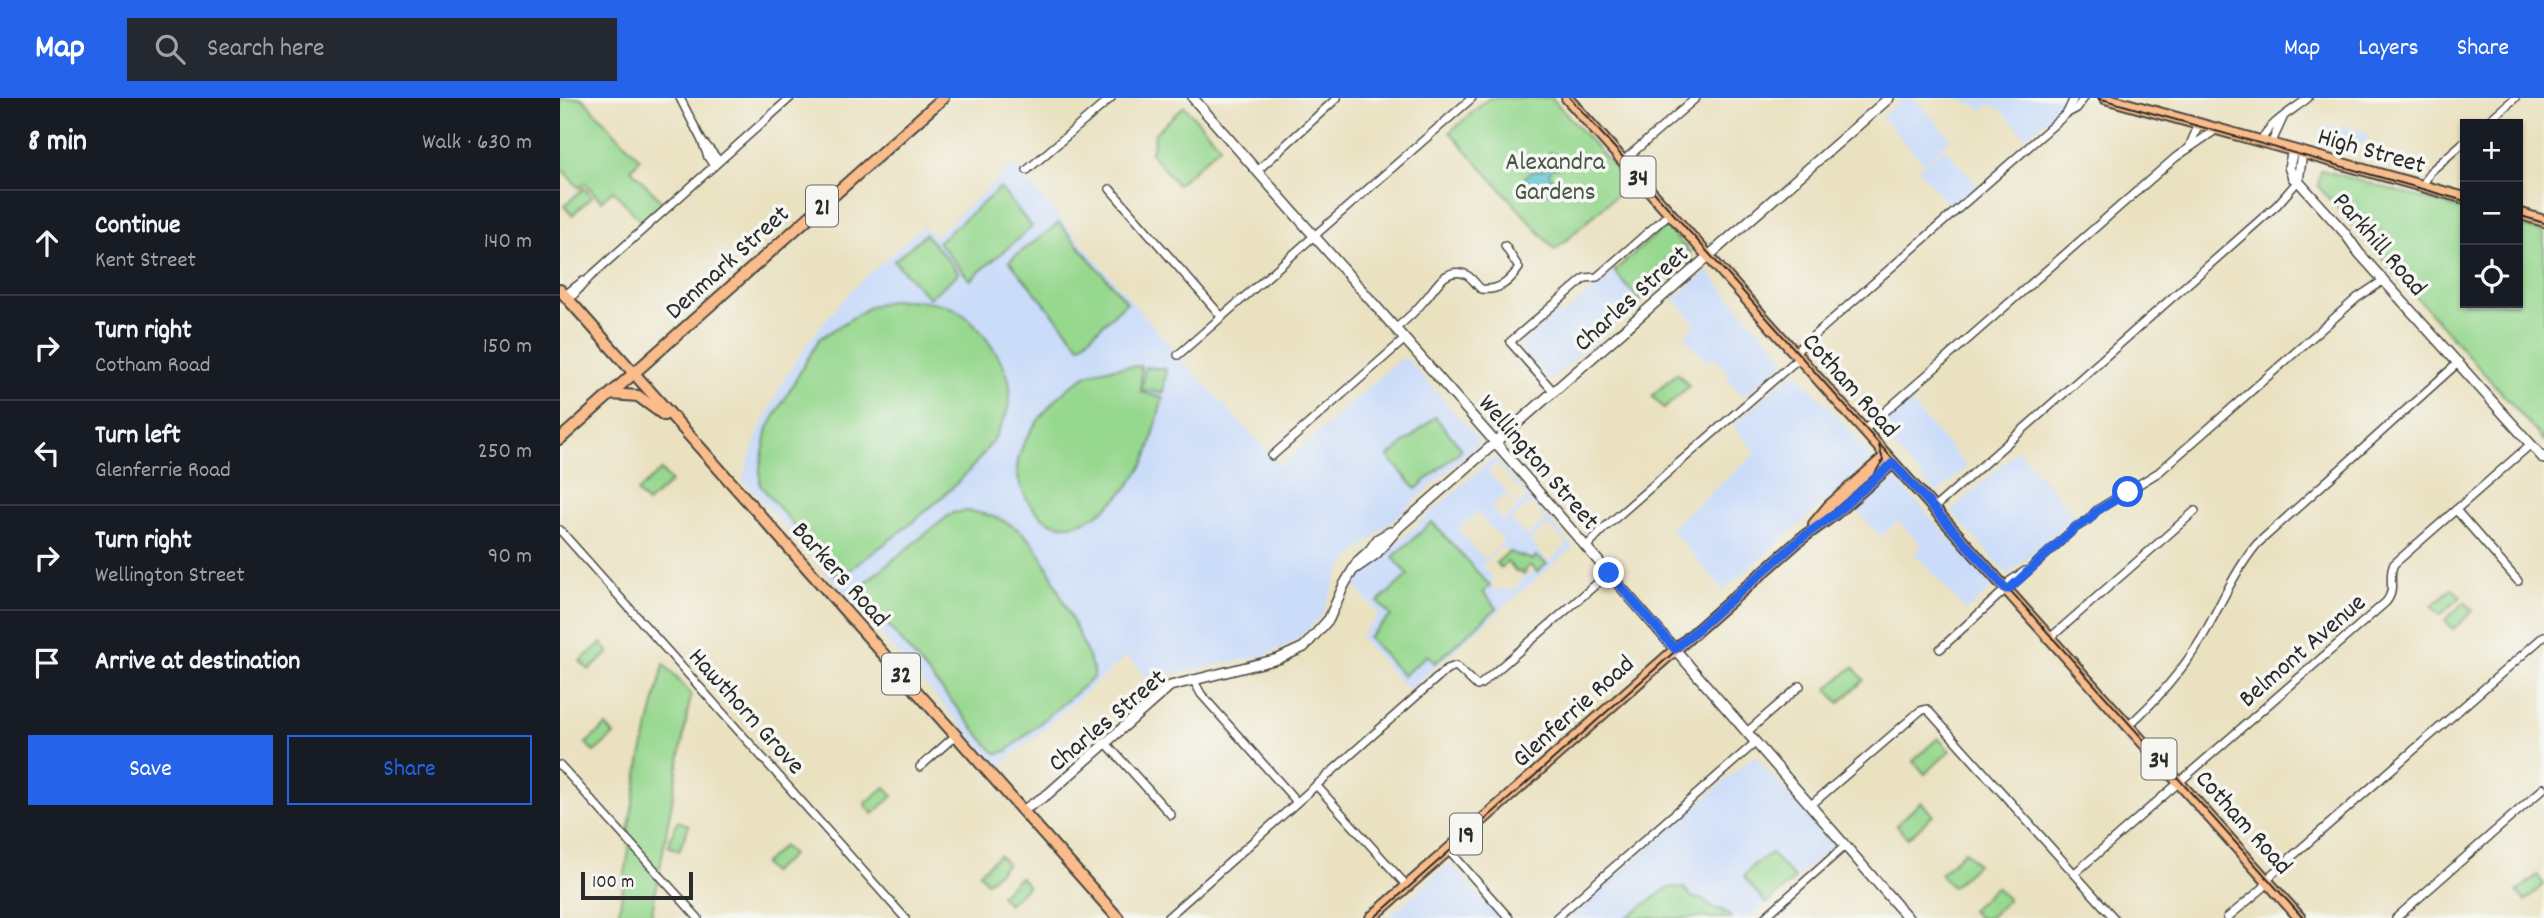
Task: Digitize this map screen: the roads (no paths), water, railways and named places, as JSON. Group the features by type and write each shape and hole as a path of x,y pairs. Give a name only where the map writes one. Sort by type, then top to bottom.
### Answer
{"main road":[{"name":"Cotham Road","path":"1568,98 2300,918"},
{"name":"High Street","path":"2105,98 2460,197"},
{"name":"Denmark Street","path":"634,374 938,99"},
{"path":"2523,214 2544,220"},
{"name":"Barkers Road","path":"565,295 1118,918"},
{"name":"21","path":"560,439 634,374"},
{"path":"611,394 638,396 681,426"},
{"name":"Glenferrie Road","path":"1371,918 1803,537 1835,514 1890,460"}],"street":[{"path":"680,98 708,158 717,163"},
{"path":"565,295 590,277 790,98"},
{"path":"1027,170 1111,98"},
{"name":"Wellington Street","path":"1193,98 1908,918"},
{"path":"1257,171 1337,98"},
{"path":"1178,355 1472,98"},
{"path":"1623,160 1696,98"},
{"name":"Charles Street","path":"1022,811 1048,794 1170,686 1193,678 1278,659 1304,647 1329,620 1353,570 1376,554 1399,527 1889,98"},
{"path":"2066,114 2074,98"},
{"path":"1585,545 2066,114 2077,108 2084,98"},
{"path":"2266,143 2270,126 2308,98"},
{"path":"2491,119 2515,98"},
{"path":"2188,148 2199,124"},
{"path":"1864,430 2188,148 2217,129"},
{"path":"2422,187 2430,172 2460,145"},
{"name":"Parkhill Road","path":"2297,152 2289,167 2293,178 2544,458"},
{"path":"1934,508 2301,184"},
{"path":"1110,189 1222,317"},
{"path":"1554,392 1510,342 1585,278 1597,277 1670,213"},
{"path":"1395,329 1410,317 1445,276 1461,273 1470,276 1481,289 1490,290 1511,279 1518,268 1505,246"},
{"path":"1940,649 2075,528 2108,502 2141,485 2167,465 2381,276"},
{"path":"1272,456 1405,340"},
{"path":"2129,725 2155,701 2190,656 2235,575 2257,544 2459,362"},
{"name":"Belmont Avenue","path":"2074,873 2386,602 2393,590 2391,571 2394,564 2531,444"},
{"path":"2456,510 2518,580"},
{"path":"2050,638 2195,511"},
{"name":"Hawthorn Grove","path":"560,530 905,918"},
{"path":"1167,918 1449,667 1458,668 1477,685 1609,573"},
{"path":"2227,918 2544,636"},
{"path":"1193,678 1201,694 1297,802"},
{"path":"1747,732 1800,685"},
{"path":"1811,805 1925,709 2114,918"},
{"path":"920,767 955,736"},
{"path":"1556,918 1756,742"},
{"path":"1106,743 1171,815"},
{"path":"560,765 698,918"},
{"path":"1316,785 1407,886"},
{"path":"2396,918 2544,788"},
{"name":"Charles Street","path":"1033,823 1037,809 1048,794"},
{"path":"1763,918 1845,846"},
{"path":"1449,850 1509,918"}],"water":[{"path":"1550,152 1560,157 1562,163 1558,168 1552,168 1549,173 1553,182 1550,190 1545,193 1528,185 1524,179 1532,171 1544,170"}],"tram line":[{"path":"1570,98 2303,918"},
{"path":"2098,98 2460,200"},
{"path":"2523,217 2544,223"},
{"path":"1374,918 1874,475 1883,460 1879,446"}],"park label":[{"name":"Alexandra Gardens","path":"1555,175"}]}
